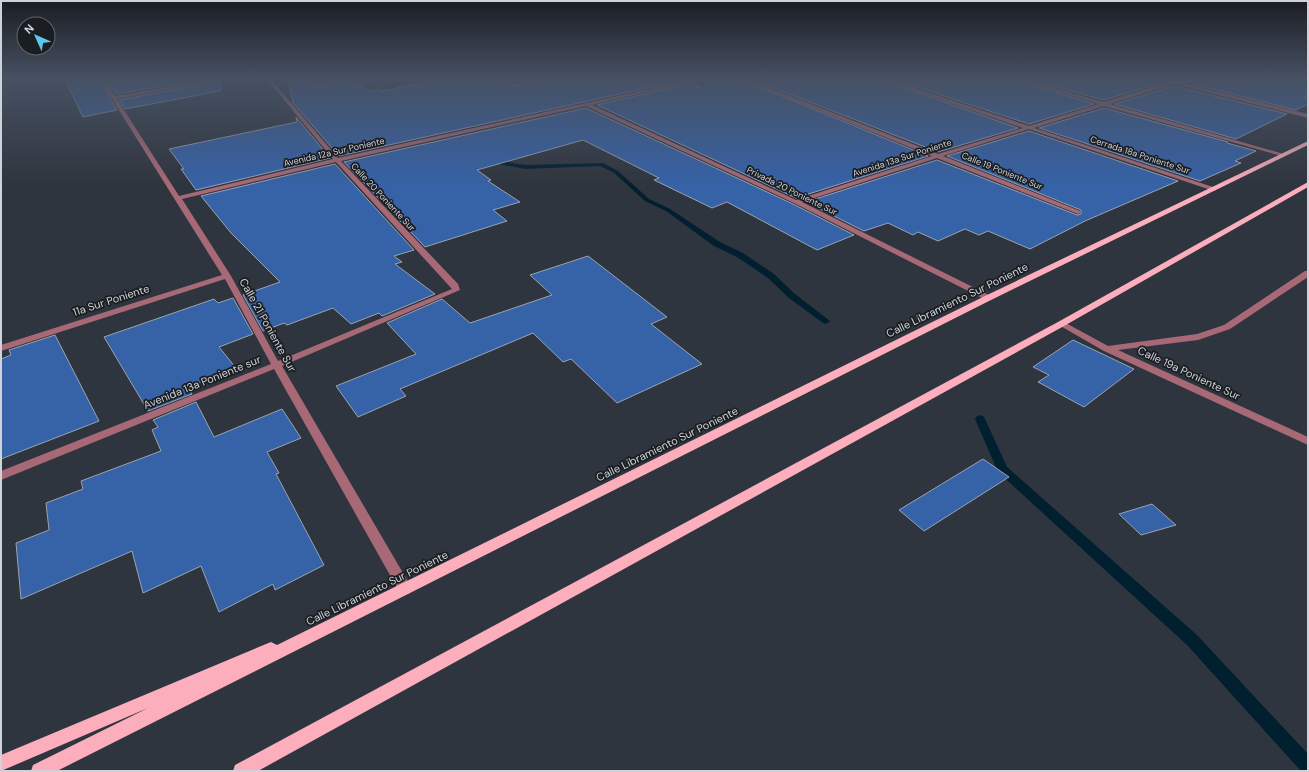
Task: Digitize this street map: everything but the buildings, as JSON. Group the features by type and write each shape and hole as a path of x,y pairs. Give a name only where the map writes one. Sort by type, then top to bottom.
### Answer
{"main road":[{"name":"Calle Libramiento Sur Poniente","path":"39,771 988,298 1308,143"},
{"path":"240,771 1061,324 1308,184"},
{"path":"1,763 364,609"}],"street":[{"name":"Calle 21 Poniente Sur","path":"123,114 179,198 228,276 276,365 405,589"},
{"name":"Calle 20 Poniente Sur","path":"298,114 337,160 455,286 456,290"},
{"name":"Avenida 12a Sur Poniente","path":"179,198 337,160 541,114"},
{"name":"Privada 20 Poniente Sur","path":"607,114 796,202 988,298"},
{"name":"Calle 19 Poniente Sur","path":"831,114 1078,212"},
{"name":"Cerrada 18a Poniente Sur","path":"986,114 1214,189"},
{"name":"Avenida 13a Sur Poniente","path":"796,202 1073,114"},
{"path":"1140,114 1284,155"},
{"path":"1107,349 1198,337 1227,327 1308,273"},
{"name":"11a Sur Poniente","path":"1,348 228,276"},
{"name":"Avenida 13a Poniente sur","path":"1,476 276,365 456,290"},
{"name":"Calle 19a Poniente Sur","path":"1061,324 1107,349 1308,441"}],"waterway":[{"path":"489,161 525,167 601,164 616,172 647,200 668,210 717,244 740,255 771,276 792,296 826,321"},
{"path":"980,419 1002,469 1192,640 1308,766"}]}
